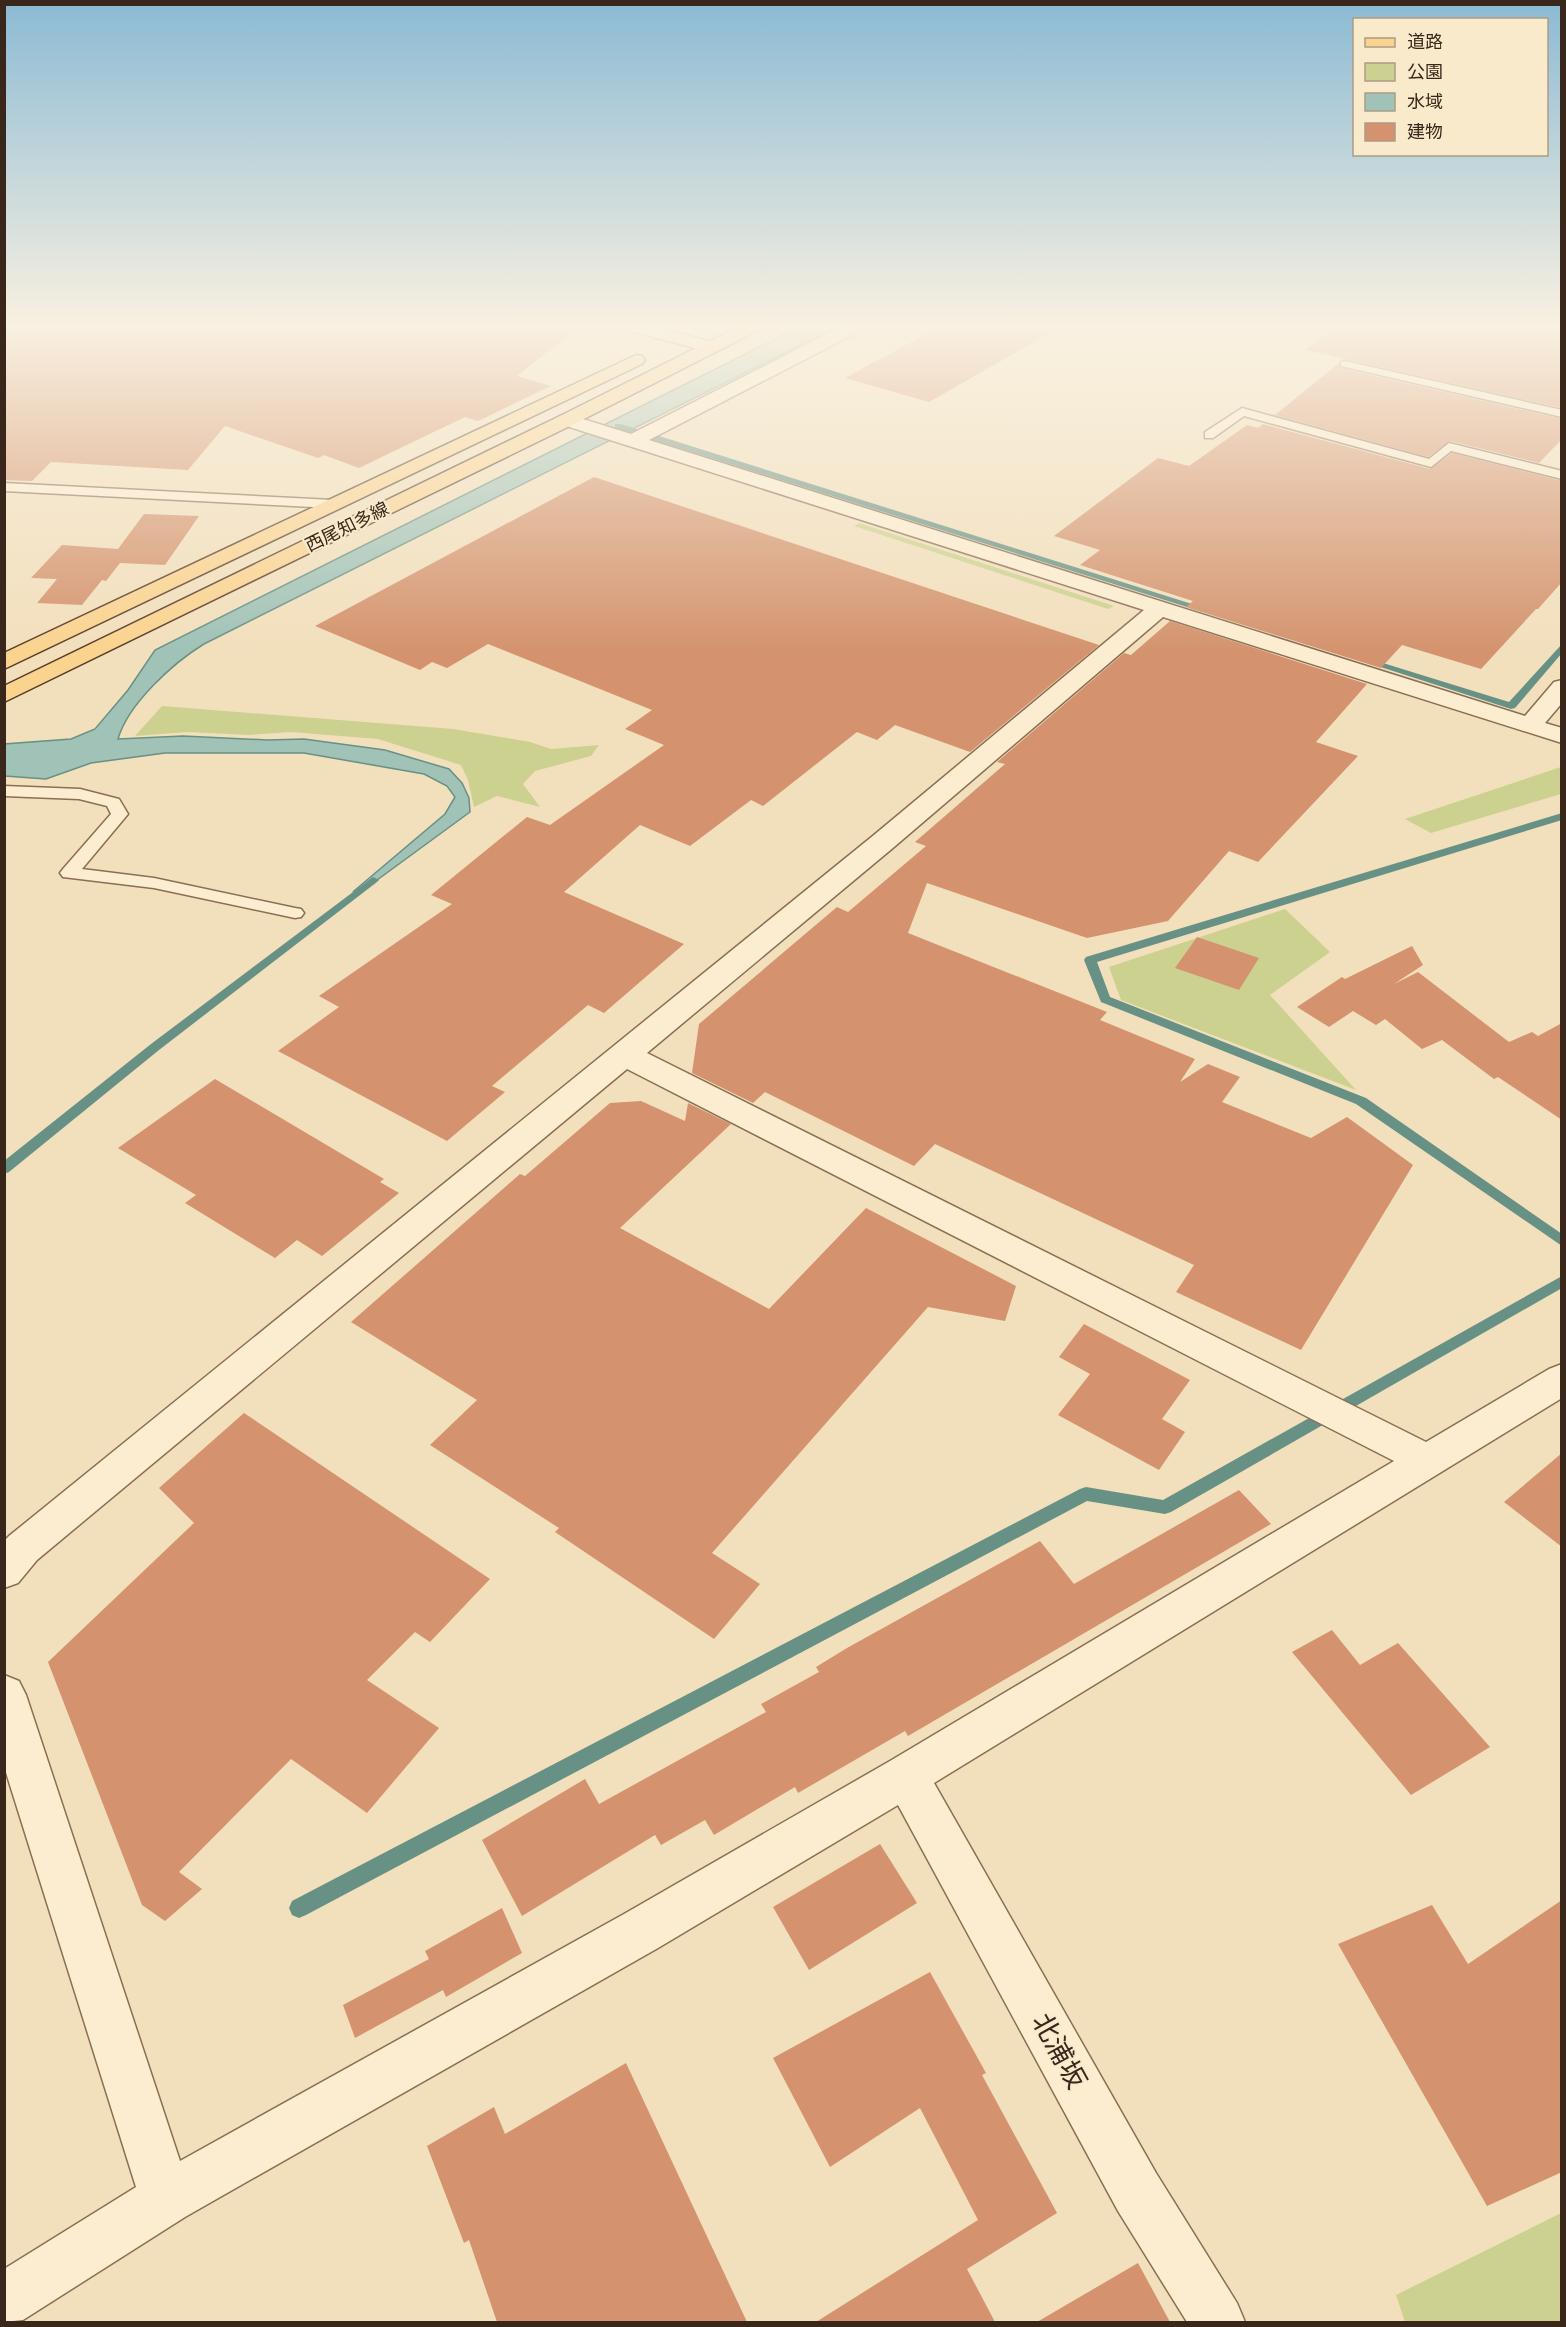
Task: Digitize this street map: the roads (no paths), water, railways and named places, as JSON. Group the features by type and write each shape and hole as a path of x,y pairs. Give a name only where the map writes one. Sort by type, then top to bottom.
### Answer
{"main road":[{"name":"西尾知多線","path":"4,662 479,435"},
{"name":"西尾知多線","path":"7,692 549,435"}],"street":[{"path":"616,435 1531,724 1562,736"},
{"path":"627,438 634,435"},
{"path":"4,1570 23,1548 626,1055 1160,608"},
{"path":"1531,724 1562,687"},
{"path":"626,1055 1427,1460"},
{"path":"4,2301 166,2198 641,1931 906,1776 1562,1379"},
{"path":"4,1695 166,2198"},
{"name":"北浦坂","path":"906,1776 1137,2192 1218,2322"}],"lane":[{"path":"1326,435 1431,463 1449,447 1562,476"},
{"path":"4,487 333,504"},
{"path":"4,791 55,795 80,794 113,803 120,814 69,873 154,882 296,913"}],"water":[{"path":"584,435 621,435 204,644 153,685 131,712 123,726 118,739 183,736 268,740 304,739 385,750 449,769 462,783 469,798 470,812 362,891 354,891 445,814 455,797 447,786 424,774 304,753 165,753 91,763 46,779 5,776 4,744 71,739 95,729 128,690 155,650"}],"waterway":[{"path":"645,435 1206,610"},
{"path":"1367,661 1511,706 1562,647"},
{"path":"1562,816 1090,960 1105,999 1361,1101 1562,1241"},
{"path":"4,1169 155,1047 373,880"},
{"path":"299,1908 1086,1494 1165,1507 1562,1281"}]}
